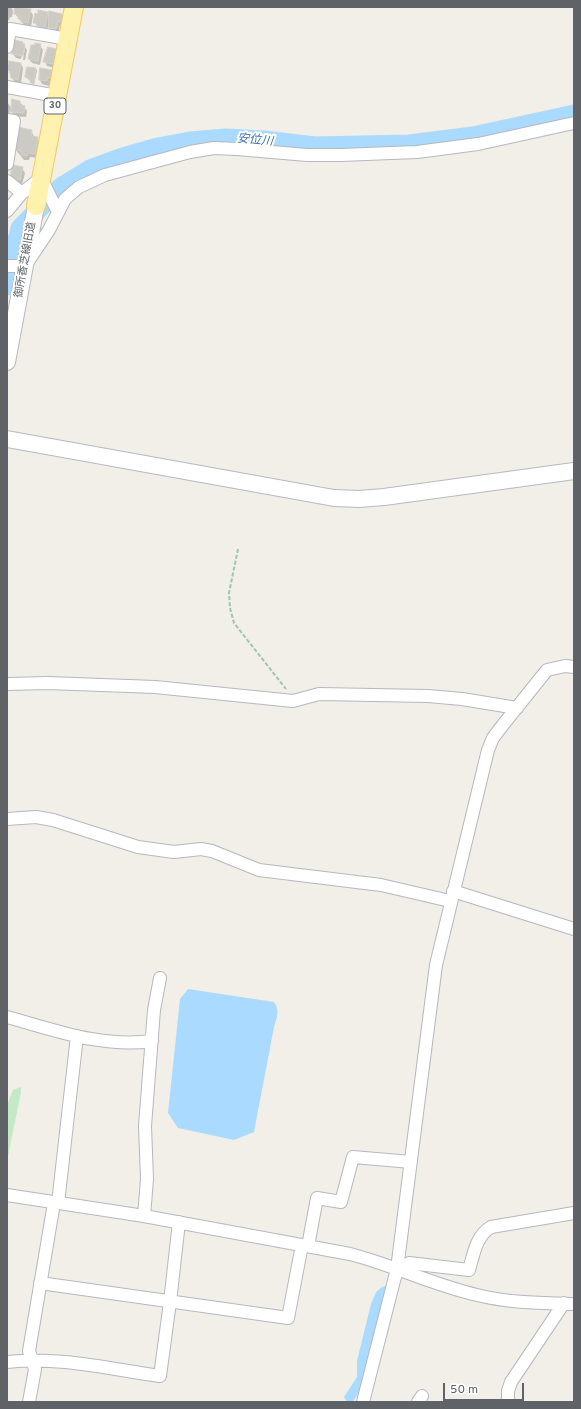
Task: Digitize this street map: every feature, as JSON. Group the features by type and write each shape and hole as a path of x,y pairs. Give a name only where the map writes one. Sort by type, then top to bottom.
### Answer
{"main road":[{"name":"30","path":"36,206 44,185 57,96 68,39 70,7"}],"street":[{"path":"7,47 10,29 68,39"},
{"path":"7,87 57,96"},
{"path":"7,120 14,121 7,164"},
{"path":"7,266 22,266 38,249 56,209 69,193 90,180 190,152 214,148 327,155 417,152 478,144 574,123"},
{"path":"7,181 22,193"},
{"path":"7,211 22,193 44,185 56,209"},
{"name":"御所香芝線旧道","path":"7,362 22,266 30,240 36,206"},
{"path":"7,439 334,498 359,499 384,497 574,471"},
{"path":"363,1402 397,1269 432,988 452,896 488,750 493,738 547,670 565,666 574,667"},
{"path":"7,684 48,683 134,686 293,701 319,694 428,696 462,699 516,708"},
{"path":"7,819 36,817 53,820 138,847 174,852 201,849 212,851 259,870 452,896 574,929"},
{"path":"144,1216 147,1179 145,1126 154,1010 160,978"},
{"path":"7,1017 77,1036 111,1043 152,1041"},
{"path":"29,1402 35,1369 29,1351 40,1283 56,1203 77,1036"},
{"path":"40,1283 288,1318 317,1198 341,1202 353,1157 411,1162"},
{"path":"7,1195 179,1222 305,1245 371,1259 476,1295 518,1302 569,1304"},
{"path":"397,1269 409,1263 469,1270 477,1242 483,1232 491,1227 574,1213"},
{"path":"7,1362 32,1359 54,1360 160,1376 179,1222"},
{"path":"508,1402 508,1391 511,1382 569,1304"}],"path":[{"path":"238,549 229,594 230,608 234,623 257,650 293,701"}],"green space":[{"path":"21,1087 7,1161 7,1105 13,1090"}],"water":[{"path":"188,989 274,1002 277,1008 277,1017 254,1132 234,1140 178,1128 168,1113 180,999"},
{"path":"388,1285 359,1392 353,1402 347,1402 344,1397 357,1377 357,1361 371,1304 376,1292 382,1287"}],"building":[{"path":"15,7 31,9 28,23 21,22 22,20 18,19 19,15 14,14"},
{"path":"38,10 48,12 45,28 37,26 37,24 33,23 35,13 38,14"},
{"path":"49,11 62,14 61,22 58,21 56,29 49,28"},
{"path":"15,40 25,44 23,56 12,54"},
{"path":"35,43 41,44 38,61 28,59 31,45 35,45"},
{"path":"48,47 56,49 53,64 43,62"},
{"path":"9,61 21,63 18,80 11,78 10,71 7,70"},
{"path":"27,67 36,68 34,83 30,83 31,80 25,77"},
{"path":"40,68 52,70 51,78 48,78 47,81 39,80"},
{"path":"12,99 20,101 20,105 25,106 24,113 11,112"},
{"path":"18,127 32,130 31,136 38,137 35,154 28,153 27,156 21,155 21,151 14,149"},
{"path":"13,165 23,167 20,180 10,178"}],"waterway":[{"name":"安位川","path":"7,286 20,228 62,186 90,169 123,157 158,147 190,141 226,138 264,140 315,146 409,144 473,136 574,114"}]}
